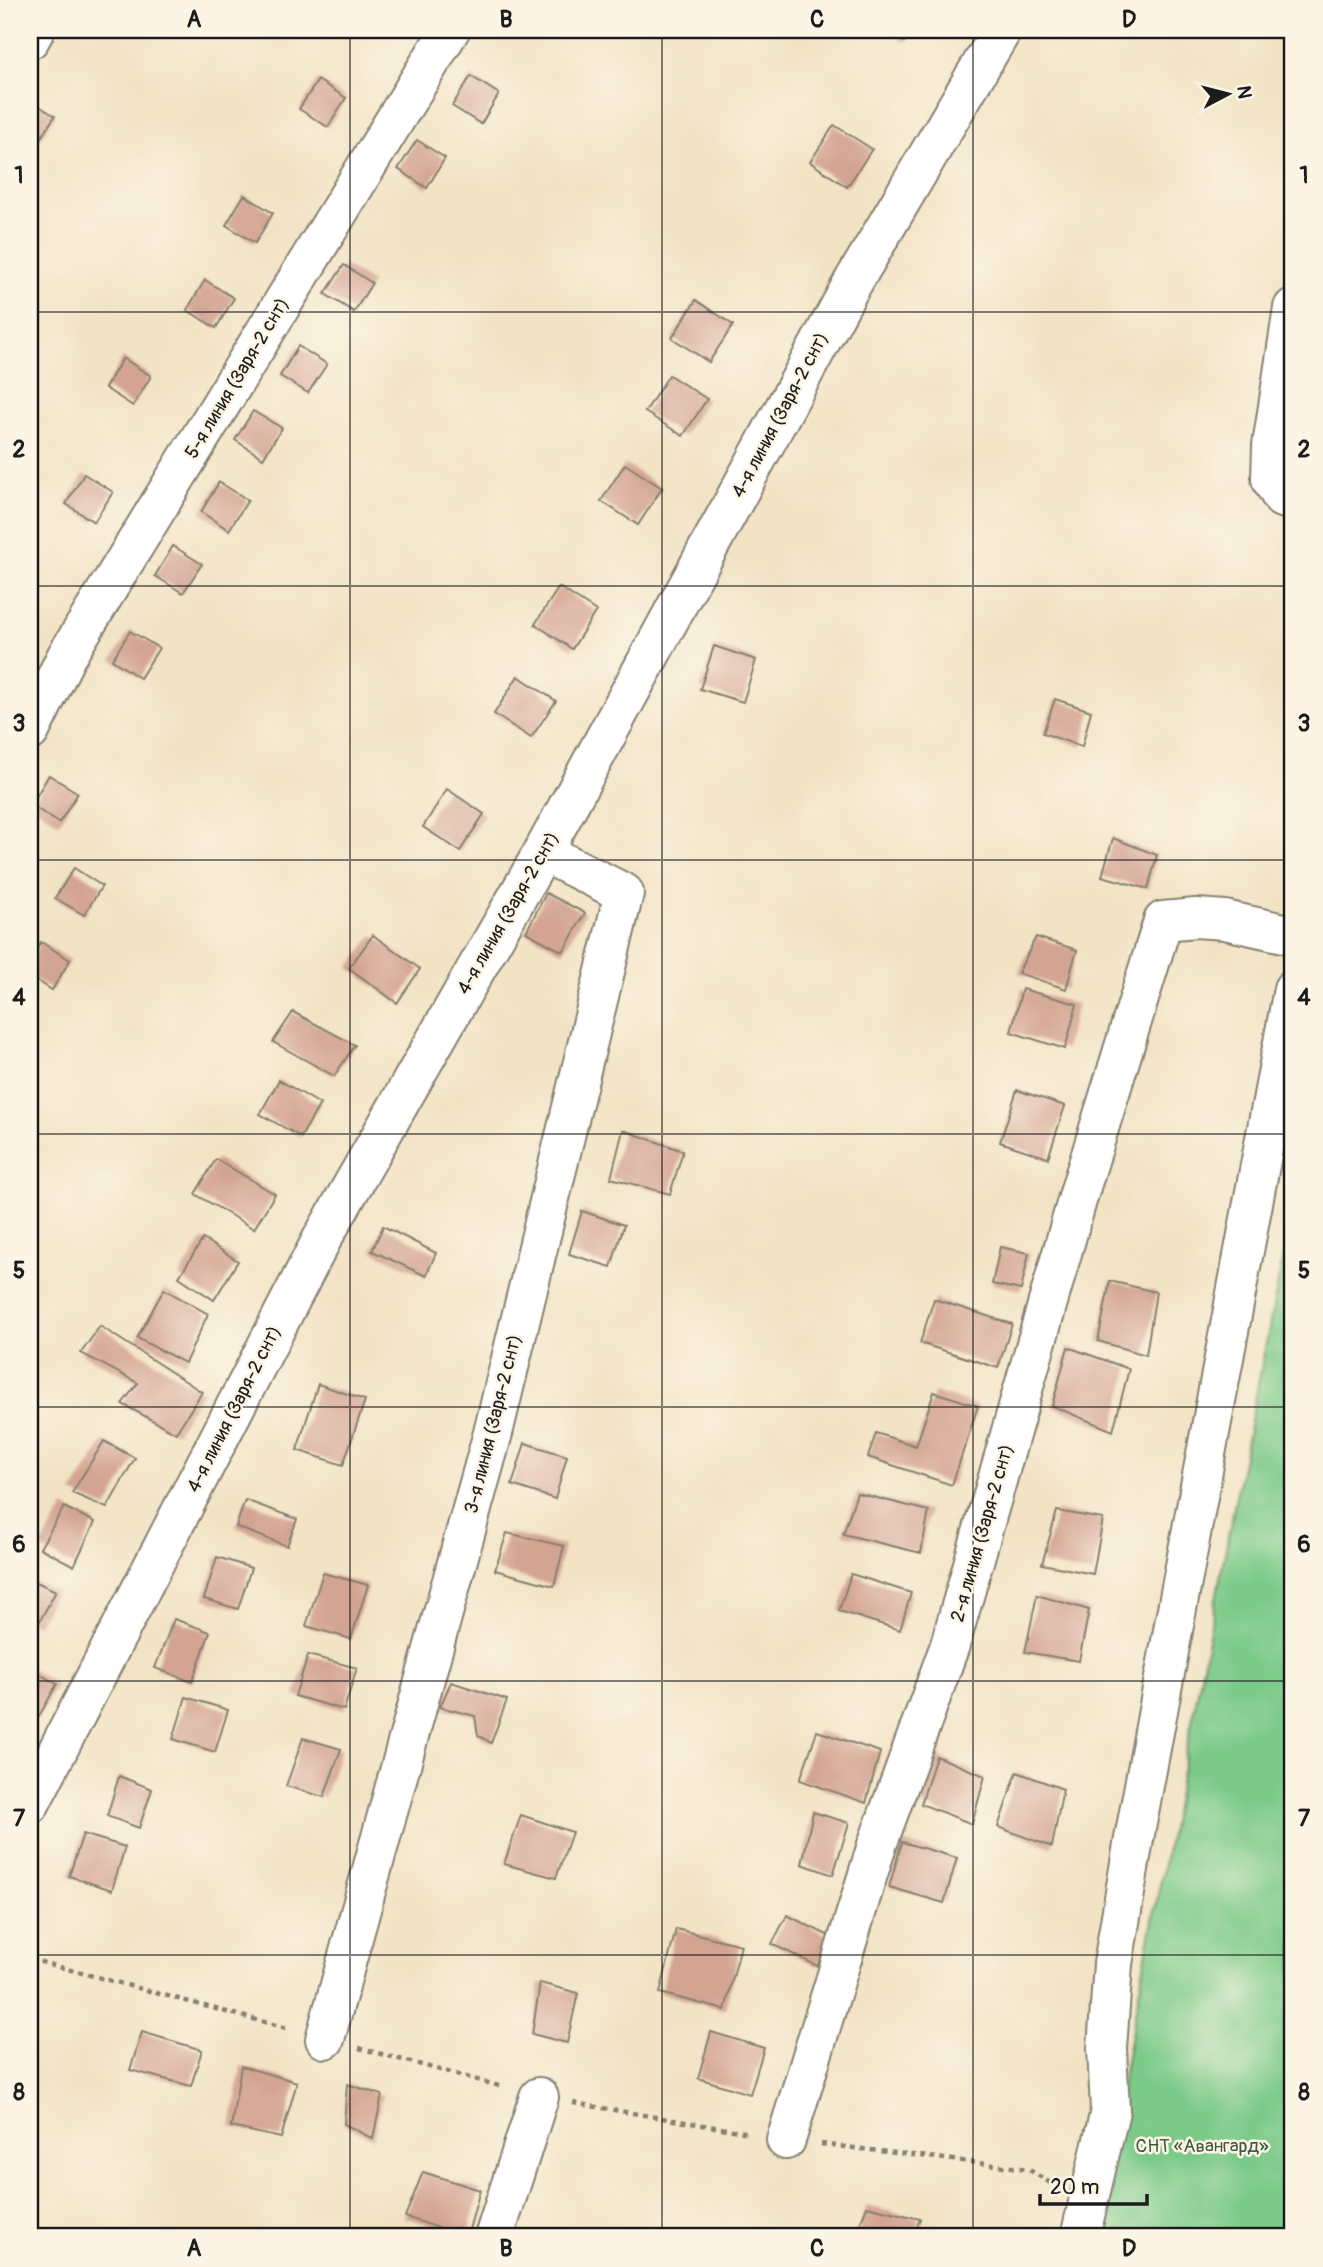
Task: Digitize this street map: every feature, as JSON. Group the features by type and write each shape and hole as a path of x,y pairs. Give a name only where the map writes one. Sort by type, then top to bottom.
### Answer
{"street":[{"path":"30,39 35,30"},
{"name":"5-я линия (Заря-2 снт)","path":"30,731 66,657 450,30"},
{"name":"4-я линия (Заря-2 снт)","path":"30,1804 323,1237 543,852 852,284 1002,30"},
{"path":"1293,308 1272,446 1271,479 1282,498 1293,500"},
{"name":"3-я линия (Заря-2 снт)","path":"326,2039 493,1433 624,893 543,852"},
{"name":"2-я линия (Заря-2 снт)","path":"786,2140 877,1845 950,1645 1080,1190 1163,921 1196,918 1225,920 1293,935"},
{"path":"1091,2235 1110,2111 1107,2048 1113,1964 1293,989"},
{"path":"494,2237 539,2097"}],"green space":[{"name":"СНТ «Авангард»","path":"1293,1206 1293,2237 1093,2237 1143,1971"}],"building":[{"path":"885,30 912,30 904,42"},
{"path":"471,76 499,94 481,124 452,106"},
{"path":"318,80 346,98 328,127 299,109"},
{"path":"30,100 55,116 36,145 30,141"},
{"path":"834,125 872,149 847,187 810,162"},
{"path":"417,140 445,158 427,188 398,169"},
{"path":"244,195 273,213 255,243 226,225"},
{"path":"344,265 372,283 354,312 325,294"},
{"path":"205,280 234,298 216,328 187,310"},
{"path":"696,300 733,325 709,362 672,338"},
{"path":"298,346 327,364 308,393 280,376"},
{"path":"123,358 151,376 133,406 105,388"},
{"path":"669,375 707,399 683,436 645,412"},
{"path":"253,411 282,428 263,458 235,440"},
{"path":"625,464 662,488 638,525 601,501"},
{"path":"84,474 113,492 94,522 66,504"},
{"path":"219,482 248,500 229,530 201,512"},
{"path":"173,546 202,564 183,593 155,576"},
{"path":"559,587 596,611 572,649 535,624"},
{"path":"130,631 159,648 140,678 112,660"},
{"path":"714,646 756,660 743,702 700,689"},
{"path":"518,676 556,701 531,738 494,714"},
{"path":"1055,699 1091,711 1082,747 1043,733"},
{"path":"49,775 78,793 59,823 31,805"},
{"path":"447,789 484,814 460,851 423,827"},
{"path":"1113,838 1157,855 1148,889 1102,876"},
{"path":"74,868 102,886 84,915 55,898"},
{"path":"546,893 585,913 563,952 526,932"},
{"path":"373,935 420,969 397,1003 349,968"},
{"path":"1036,937 1077,950 1066,989 1018,973"},
{"path":"41,942 70,960 52,990 30,976 30,961"},
{"path":"1022,989 1077,1004 1065,1049 1011,1032"},
{"path":"293,1012 355,1045 334,1076 273,1042"},
{"path":"279,1080 320,1104 301,1137 260,1114"},
{"path":"1017,1090 1065,1106 1048,1158 1000,1142"},
{"path":"623,1130 683,1151 670,1194 611,1178"},
{"path":"216,1159 275,1194 254,1229 195,1194"},
{"path":"582,1211 624,1225 611,1267 569,1254"},
{"path":"383,1226 436,1253 426,1276 372,1251"},
{"path":"203,1239 238,1261 214,1300 179,1277"},
{"path":"1000,1247 1029,1253 1021,1290 992,1284"},
{"path":"1110,1281 1156,1292 1146,1355 1098,1341"},
{"path":"164,1289 208,1314 185,1363 137,1338"},
{"path":"934,1299 1012,1324 998,1368 920,1343"},
{"path":"100,1326 202,1392 176,1433 122,1404 138,1383 81,1353"},
{"path":"1068,1347 1129,1369 1113,1431 1052,1406"},
{"path":"318,1384 365,1400 343,1465 297,1450"},
{"path":"934,1392 978,1406 952,1485 868,1457 876,1433 916,1446"},
{"path":"104,1441 135,1458 107,1508 72,1493"},
{"path":"525,1443 567,1456 555,1499 512,1485"},
{"path":"857,1493 929,1511 921,1553 843,1534"},
{"path":"245,1500 297,1519 287,1546 236,1527"},
{"path":"64,1507 95,1522 74,1566 40,1548"},
{"path":"1057,1511 1103,1519 1093,1574 1042,1564"},
{"path":"507,1533 564,1546 554,1586 495,1570"},
{"path":"217,1557 251,1568 238,1609 204,1599"},
{"path":"323,1573 368,1585 351,1639 306,1626"},
{"path":"851,1574 911,1593 900,1630 839,1611"},
{"path":"30,1579 56,1591 37,1626 30,1621"},
{"path":"1037,1595 1089,1610 1079,1661 1025,1652"},
{"path":"174,1619 210,1632 192,1682 155,1668"},
{"path":"308,1655 357,1668 344,1710 295,1696"},
{"path":"30,1669 57,1684 37,1720 30,1716"},
{"path":"451,1682 507,1700 491,1743 478,1735 475,1716 440,1707"},
{"path":"186,1697 228,1710 215,1752 173,1739"},
{"path":"817,1731 880,1752 866,1803 800,1780"},
{"path":"303,1738 341,1749 324,1797 286,1786"},
{"path":"936,1756 985,1776 972,1824 921,1804"},
{"path":"1017,1772 1063,1789 1052,1847 998,1827"},
{"path":"119,1776 152,1789 139,1828 107,1816"},
{"path":"813,1812 849,1823 833,1875 802,1864"},
{"path":"521,1815 572,1832 556,1878 504,1864"},
{"path":"83,1834 125,1847 112,1890 69,1876"},
{"path":"902,1842 957,1858 944,1903 889,1887"},
{"path":"787,1915 831,1937 817,1966 772,1944"},
{"path":"676,1929 741,1945 725,2010 660,1993"},
{"path":"540,1983 578,1993 567,2043 532,2034"},
{"path":"142,2032 202,2050 191,2086 130,2070"},
{"path":"711,2032 764,2048 750,2094 698,2078"},
{"path":"241,2066 297,2082 281,2138 231,2127"},
{"path":"347,2084 382,2095 373,2139 344,2124"},
{"path":"423,2172 480,2190 467,2237 405,2217"},
{"path":"867,2206 920,2219 913,2237 855,2237"}]}
